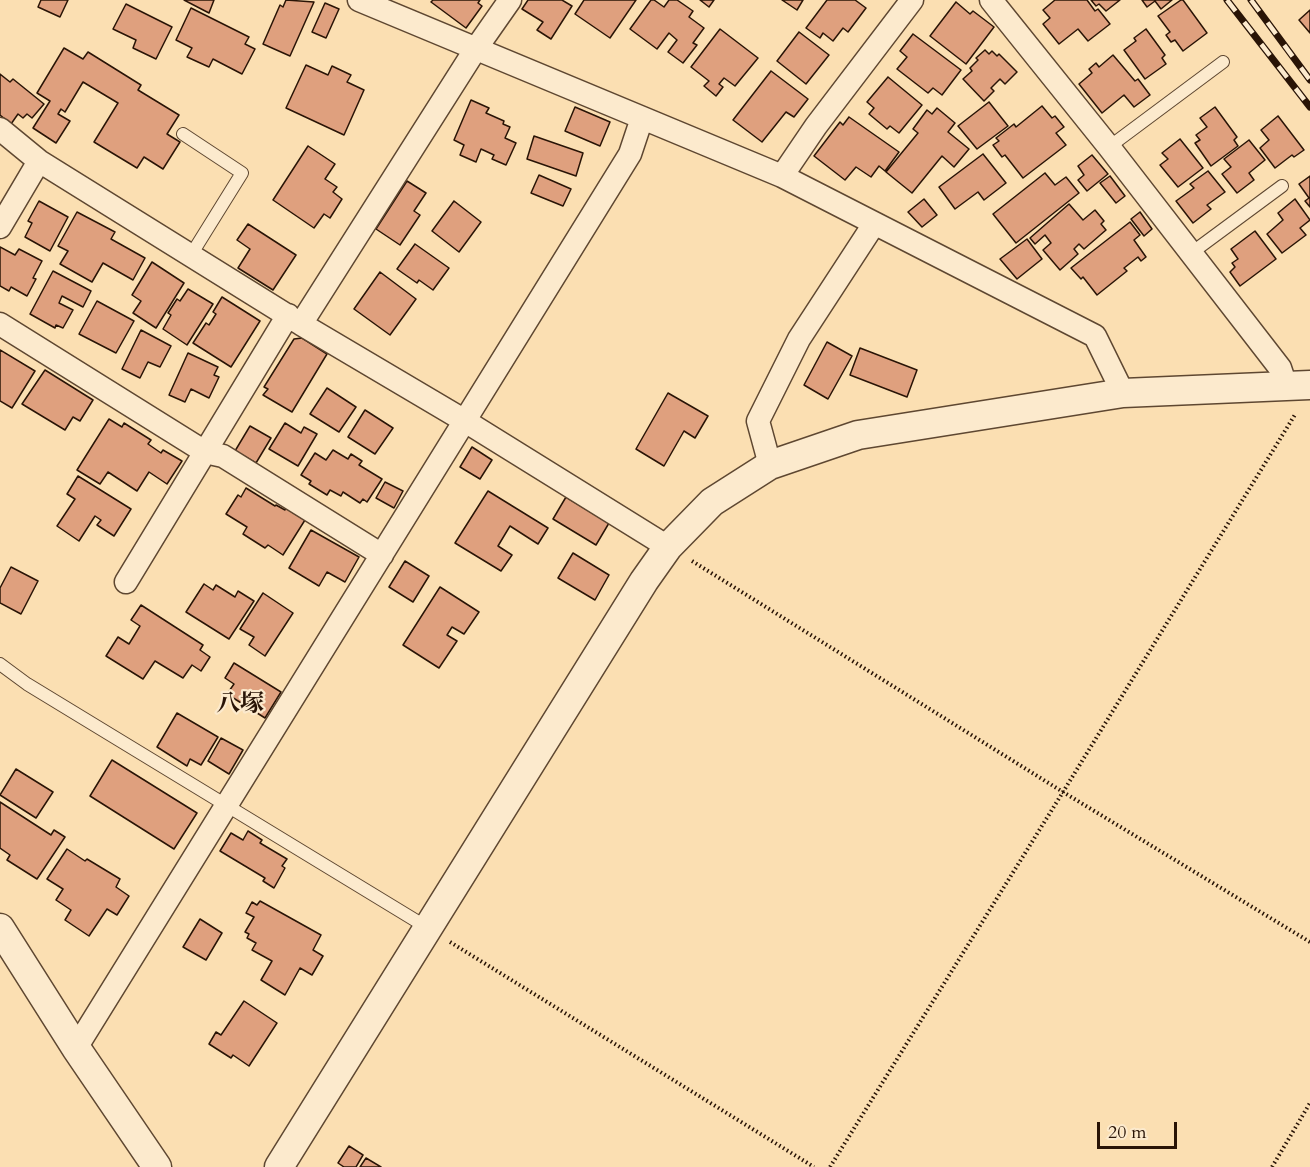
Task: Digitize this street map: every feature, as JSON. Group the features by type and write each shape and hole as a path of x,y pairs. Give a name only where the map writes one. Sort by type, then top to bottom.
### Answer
{"street":[{"path":"359,0 782,176 1095,336 1123,393"},
{"path":"126,582 205,452 510,0"},
{"path":"782,176 816,126 912,0"},
{"path":"991,0 1109,147 1299,393"},
{"path":"76,1048 630,154 642,118"},
{"path":"0,129 39,161 668,546"},
{"path":"0,227 39,161"},
{"path":"770,465 758,421 799,339 874,224"},
{"path":"0,324 205,452 222,456 382,555"},
{"path":"279,1167 638,591 668,546 712,502 770,465 858,435 1123,393 1299,393"},
{"path":"0,928 76,1048 157,1167"}],"lane":[{"path":"1109,147 1223,62"},
{"path":"183,134 242,173 191,255"},
{"path":"1190,254 1282,186"},
{"path":"0,664 27,684 428,928"}],"path":[{"path":"830,1167 1063,792 1299,393"},
{"path":"668,546 1063,792 1310,942"},
{"path":"428,928 814,1167"},
{"path":"1272,1167 1310,1103"}],"building":[{"path":"41,0 68,0 60,17 38,7"},
{"path":"184,0 214,0 209,13"},
{"path":"286,0 314,2 290,56 263,44 280,5 283,7"},
{"path":"433,0 480,0 478,3 482,6 466,28 431,2"},
{"path":"528,0 562,0 572,6 551,39 537,30 543,22 522,9"},
{"path":"584,0 636,0 610,38 575,14"},
{"path":"651,0 664,7 669,0 677,0 693,11 689,17 704,28 693,43 697,45 683,63 668,52 677,40 669,33 657,49 630,29"},
{"path":"700,0 714,0 709,7"},
{"path":"782,0 803,0 797,10"},
{"path":"827,0 855,0 866,8 848,32 843,28 833,41 823,33 820,38 806,28"},
{"path":"1055,0 1087,0 1095,11 1098,9 1110,24 1088,41 1078,29 1059,44 1043,24 1050,18 1043,10"},
{"path":"1091,0 1120,0 1106,11 1099,4 1096,6"},
{"path":"1142,0 1172,0 1161,9 1155,1 1147,7"},
{"path":"1181,0 1207,33 1183,51 1175,40 1171,42 1166,35 1170,32 1158,16"},
{"path":"956,2 970,14 973,11 994,27 966,64 930,36"},
{"path":"325,3 339,9 326,38 312,32"},
{"path":"126,4 172,27 156,59 133,48 136,40 113,29"},
{"path":"191,8 249,37 245,44 255,49 242,74 213,59 209,67 187,57 192,48 176,40"},
{"path":"1310,10 1310,33 1299,20"},
{"path":"720,29 758,58 735,86 724,78 719,84 723,87 716,96 704,86 709,81 691,67"},
{"path":"1146,29 1165,55 1162,58 1166,64 1145,79 1124,50"},
{"path":"799,32 829,55 806,84 777,61"},
{"path":"913,34 961,70 942,95 933,88 928,93 897,69 907,57 900,51"},
{"path":"64,48 83,59 88,52 141,85 138,90 179,115 167,134 180,142 163,169 144,157 137,168 94,142 118,103 83,82 65,112 61,109 58,114 70,121 56,143 33,128 50,101 37,93"},
{"path":"985,50 989,54 992,51 997,56 999,54 1017,72 1005,84 1000,79 991,88 994,91 984,101 963,79 972,71 970,68 978,60 976,58"},
{"path":"1113,55 1135,81 1138,79 1150,95 1134,107 1124,95 1102,113 1079,84 1092,73 1089,69 1096,63 1099,67"},
{"path":"306,65 328,75 332,66 351,75 347,82 364,90 344,135 286,108"},
{"path":"771,71 808,99 794,117 786,112 762,142 733,120"},
{"path":"0,74 10,82 13,79 44,104 32,118 27,114 23,118 18,114 11,124 0,115"},
{"path":"888,77 922,105 899,133 890,126 887,129 869,114 874,108 867,102"},
{"path":"471,100 489,108 486,113 504,121 503,124 510,127 505,138 516,143 506,165 492,159 494,155 481,149 476,162 460,155 464,145 454,140"},
{"path":"989,102 1008,126 977,149 958,126"},
{"path":"1042,106 1064,127 1056,133 1066,145 1023,178 1005,155 1002,157 993,145 999,141 996,138 1014,124 1016,127"},
{"path":"575,107 610,122 600,146 565,131"},
{"path":"1215,107 1237,137 1234,140 1238,146 1211,166 1195,143 1200,140 1196,135 1207,127 1200,118"},
{"path":"937,108 955,123 948,132 969,149 954,167 942,156 912,193 886,172 918,133 913,129 927,110 932,114"},
{"path":"1278,116 1304,150 1294,157 1292,155 1275,168 1260,148 1269,140 1261,130"},
{"path":"849,117 899,152 885,171 879,166 871,177 856,167 845,180 814,156 840,122 843,125"},
{"path":"534,136 583,153 576,176 527,159"},
{"path":"1180,139 1203,168 1178,187 1160,165 1168,159 1162,153"},
{"path":"1249,140 1265,160 1249,173 1254,180 1237,193 1222,174 1231,167 1224,159"},
{"path":"308,146 335,164 325,179 337,187 333,192 342,199 330,218 324,214 314,228 273,200"},
{"path":"983,154 1006,183 984,200 978,192 955,209 939,187"},
{"path":"1092,155 1108,174 1087,191 1078,180 1084,175 1078,166"},
{"path":"1208,171 1225,192 1207,205 1211,209 1193,223 1176,201 1194,188 1190,184"},
{"path":"1045,173 1055,185 1066,177 1079,193 1016,243 993,214"},
{"path":"539,175 571,189 563,206 531,193"},
{"path":"1110,176 1125,196 1116,203 1100,183"},
{"path":"1310,176 1310,207 1305,201 1309,198 1299,184"},
{"path":"407,181 426,193 414,211 420,215 400,245 376,229"},
{"path":"924,199 937,215 922,227 908,212"},
{"path":"1295,199 1310,220 1300,228 1306,235 1282,253 1267,234 1283,220 1278,213"},
{"path":"39,201 68,217 50,251 25,237 32,223 28,221"},
{"path":"454,201 481,222 459,252 432,231"},
{"path":"1069,204 1083,220 1095,210 1104,221 1101,224 1106,230 1084,249 1079,244 1074,249 1078,254 1060,270 1043,250 1051,243 1045,235 1035,244 1030,238"},
{"path":"77,212 115,232 111,239 145,258 133,280 103,263 92,282 60,264 68,251 58,246"},
{"path":"1140,212 1152,229 1144,236 1131,219"},
{"path":"1130,222 1140,235 1134,240 1146,257 1141,261 1138,257 1124,268 1127,271 1097,295 1083,277 1081,279 1071,268"},
{"path":"248,224 296,255 273,290 238,268 250,249 237,240"},
{"path":"1255,231 1276,259 1240,286 1230,272 1235,267 1232,263 1238,259 1231,249"},
{"path":"1027,239 1042,259 1017,279 1000,259"},
{"path":"415,244 449,268 433,290 419,280 417,283 397,269"},
{"path":"0,247 15,255 19,249 42,261 27,296 11,287 9,291 0,286"},
{"path":"152,262 184,283 156,328 133,313 141,301 132,295"},
{"path":"53,271 91,291 83,307 62,296 59,303 73,310 63,328 56,325 55,328 30,314"},
{"path":"380,272 416,299 390,335 354,309"},
{"path":"188,289 213,304 187,345 163,329 171,315 168,313 177,299 180,301"},
{"path":"222,297 260,321 231,367 193,343 206,323 209,325 216,314 213,312"},
{"path":"97,301 134,321 116,353 79,334"},
{"path":"141,330 171,346 160,367 148,362 140,378 122,369"},
{"path":"302,338 327,354 292,412 263,395 268,389 264,387 294,339"},
{"path":"827,342 852,356 828,399 804,385"},
{"path":"860,348 917,370 907,397 850,375"},
{"path":"0,350 35,371 12,408 0,401"},
{"path":"188,353 218,367 214,375 219,377 209,398 191,389 185,402 169,395"},
{"path":"45,370 93,400 80,421 73,417 65,430 22,404"},
{"path":"327,388 356,407 339,432 310,414"},
{"path":"668,393 708,416 695,438 684,431 664,466 636,449"},
{"path":"365,410 393,428 375,454 348,437"},
{"path":"109,419 122,427 124,423 151,440 148,444 161,453 163,450 182,461 167,484 149,472 137,491 108,472 100,484 77,470"},
{"path":"285,423 301,433 304,427 317,434 298,466 269,449"},
{"path":"250,426 271,438 256,463 235,451"},
{"path":"472,447 492,460 480,479 460,467"},
{"path":"333,450 348,459 351,454 362,461 359,465 382,479 367,502 363,499 360,503 343,492 341,496 330,490 327,495 309,484 311,481 301,475 315,453 326,460"},
{"path":"78,476 131,509 114,536 97,525 101,520 95,516 79,541 57,526 75,499 67,494"},
{"path":"385,482 403,491 394,508 376,498"},
{"path":"246,488 275,506 285,510 286,508 305,520 283,555 268,545 265,548 243,534 247,527 226,514 238,495 241,497"},
{"path":"488,491 548,528 538,544 510,526 498,546 512,555 501,571 455,543"},
{"path":"566,497 609,523 596,545 553,519"},
{"path":"311,530 359,557 345,582 327,572 319,586 289,568"},
{"path":"573,553 609,575 595,600 558,578"},
{"path":"405,561 429,576 413,602 389,587"},
{"path":"11,567 38,581 21,614 0,603 0,588"},
{"path":"204,584 213,590 216,585 235,597 238,591 254,601 229,639 186,612"},
{"path":"440,587 479,612 464,634 452,627 447,635 457,641 439,668 403,645"},
{"path":"263,593 293,613 265,656 249,645 254,637 240,629"},
{"path":"141,605 203,645 200,650 210,657 201,671 192,665 183,678 155,661 143,679 106,656 118,637 129,644 140,626 131,620"},
{"path":"234,663 281,692 265,718 227,694 234,684 225,678"},
{"path":"177,713 218,737 201,765 190,759 187,766 157,747"},
{"path":"221,738 243,750 229,774 208,761"},
{"path":"112,760 197,813 174,849 90,796"},
{"path":"16,769 53,792 36,818 0,795"},
{"path":"0,802 51,835 54,830 65,837 37,879 7,860 10,855 0,848"},
{"path":"248,831 262,840 260,843 287,859 282,866 285,868 274,888 263,881 265,878 220,851 231,833 243,840"},
{"path":"67,849 120,879 116,887 129,896 117,915 107,909 89,936 65,920 71,910 56,900 63,889 47,879"},
{"path":"260,901 321,935 313,950 323,956 312,975 300,968 285,995 261,980 272,961 252,950 256,943 247,938 249,934 245,932 254,917 246,913 252,902 257,905"},
{"path":"200,919 222,933 206,960 183,947"},
{"path":"244,1001 277,1023 249,1066 233,1055 231,1058 209,1044 216,1032 221,1035"},
{"path":"349,1146 363,1155 356,1167 344,1167 338,1163"},
{"path":"366,1158 381,1167 360,1167"}],"railway":[{"path":"1227,0 1310,107"},
{"path":"1251,0 1310,80"}],"district":[{"name":"八塚","path":"240,705"}]}
